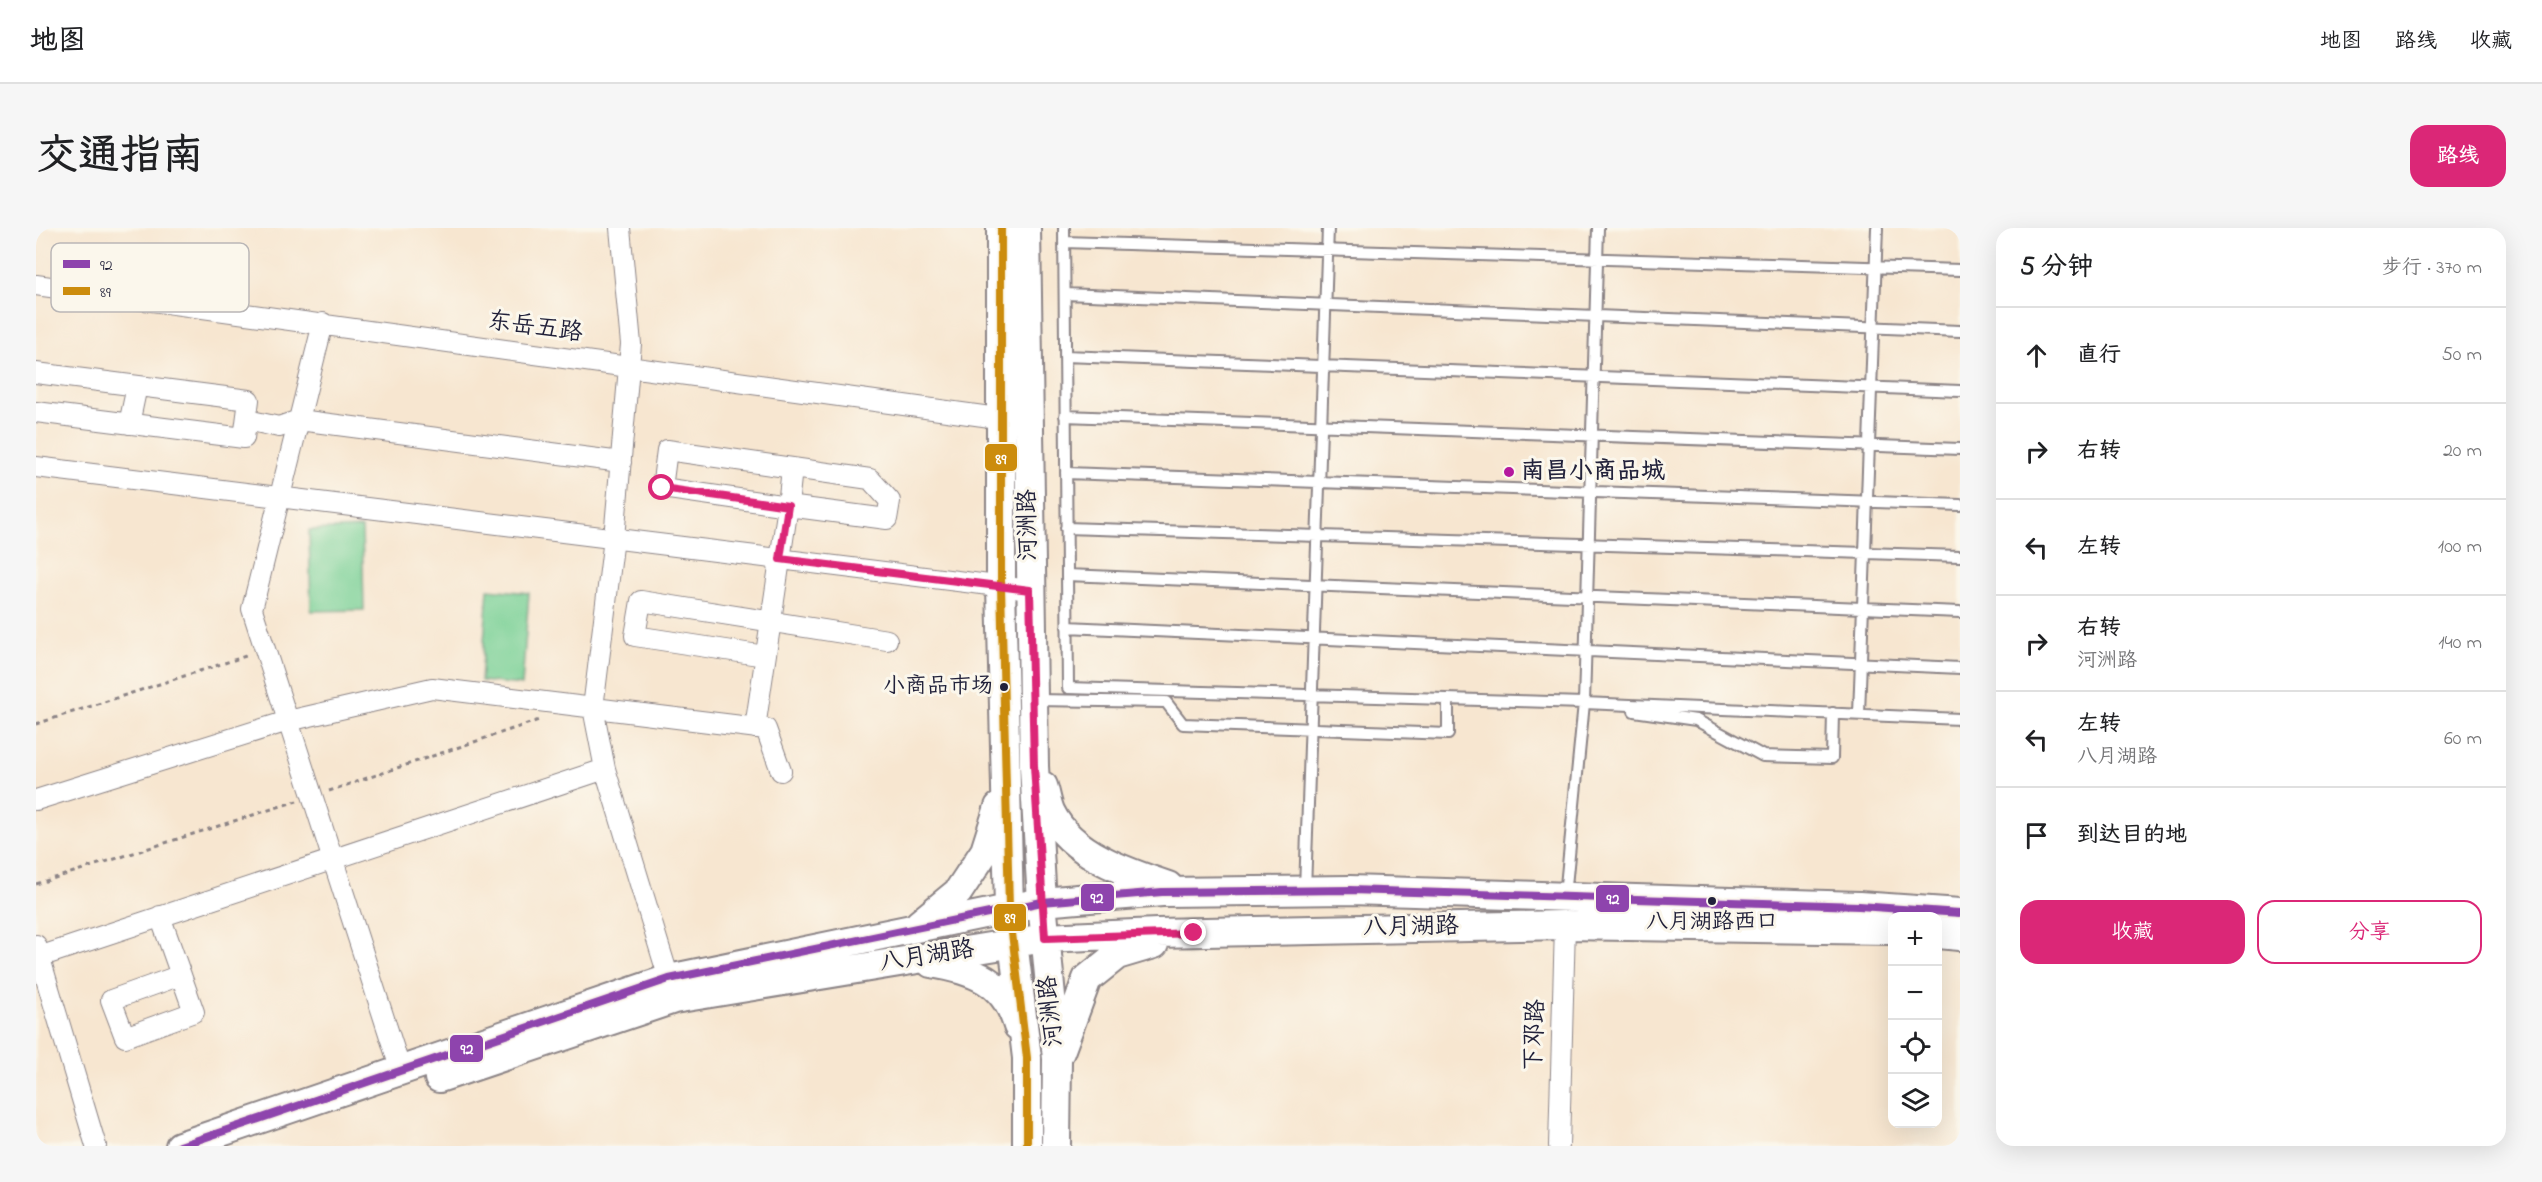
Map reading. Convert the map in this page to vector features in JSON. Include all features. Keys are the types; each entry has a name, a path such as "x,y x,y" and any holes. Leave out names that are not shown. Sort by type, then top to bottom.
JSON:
{"main road":[{"path":"1001,228 1013,421 1000,586 1005,774 1009,908 1027,1058 1026,1146"},
{"name":"河洲路","path":"1026,228 1013,421 1030,590 1034,754 1042,902 1057,1059 1056,1146"},
{"path":"1034,754 1052,814 1079,847 1129,873 1184,892"},
{"path":"915,928 958,892 985,851 997,821 1005,774"},
{"name":"八月湖路","path":"180,1146 669,979 1042,902 1184,892 1305,890 1565,911 1888,930"},
{"name":"八月湖路","path":"238,1146 674,999 1045,938 1194,933 1565,911 1859,906 1960,913"},
{"path":"1057,1059 1087,979 1117,955 1194,933"},
{"path":"1942,934 1960,936"},
{"path":"908,960 965,969 990,981 1014,1012 1027,1058"}],"street":[{"path":"620,228 631,344 614,538 592,708 605,769 669,979"},
{"name":"东岳五路","path":"36,285 51,287"},
{"name":"东岳五路","path":"240,312 1013,421"},
{"path":"323,323 252,609 401,1071"},
{"path":"36,374 249,400 244,438 36,412"},
{"path":"129,424 137,386"},
{"path":"247,420 279,428 299,420 621,462"},
{"path":"668,450 870,479 890,501 887,519 788,506 662,488 668,450"},
{"path":"36,467 1030,590"},
{"path":"755,728 792,468"},
{"path":"765,656 635,636 641,601 887,639"},
{"path":"36,800 288,721 432,688 766,729 782,771"},
{"path":"96,1146 37,953 160,916 605,769"},
{"name":"下邓路","path":"1559,1146 1565,911"},
{"path":"160,916 181,975"}],"lane":[{"path":"1064,228 1068,688 1584,703 1960,719"},
{"path":"1305,890 1328,228"},
{"path":"1565,911 1584,703 1598,228"},
{"path":"1859,714 1877,228"},
{"path":"1065,242 1960,270"},
{"path":"1065,294 1960,331"},
{"path":"1065,356 1960,391"},
{"path":"1065,416 1960,449"},
{"path":"1066,473 1960,505"},
{"path":"1066,528 1960,556"},
{"path":"1066,575 1960,612"},
{"path":"1067,627 1960,668"},
{"path":"1033,700 1166,702 1183,724 1448,734 1448,699"},
{"path":"1584,703 1696,720 1763,756 1832,758 1833,713"}],"path":[{"path":"36,724 265,650"}],"green space":[{"path":"362,528 364,610 311,611 309,530"},
{"path":"488,589 529,593 522,685 481,681"}],"transit line":[{"name":"89","path":"1001,228 1001,586 1009,908 1027,1058 1027,1146"},
{"name":"92","path":"180,1146 669,979 1042,902 1162,892 1350,890 1859,906 1960,913"}],"place":[{"name":"南昌小商品城","path":"1509,472"},
{"name":"小商品市场","path":"1004,687"},
{"name":"八月湖路西口","path":"1712,901"}],"route":[{"path":"662,488 788,506 780,559 1030,590 1034,766 1045,938 1194,933"}]}
